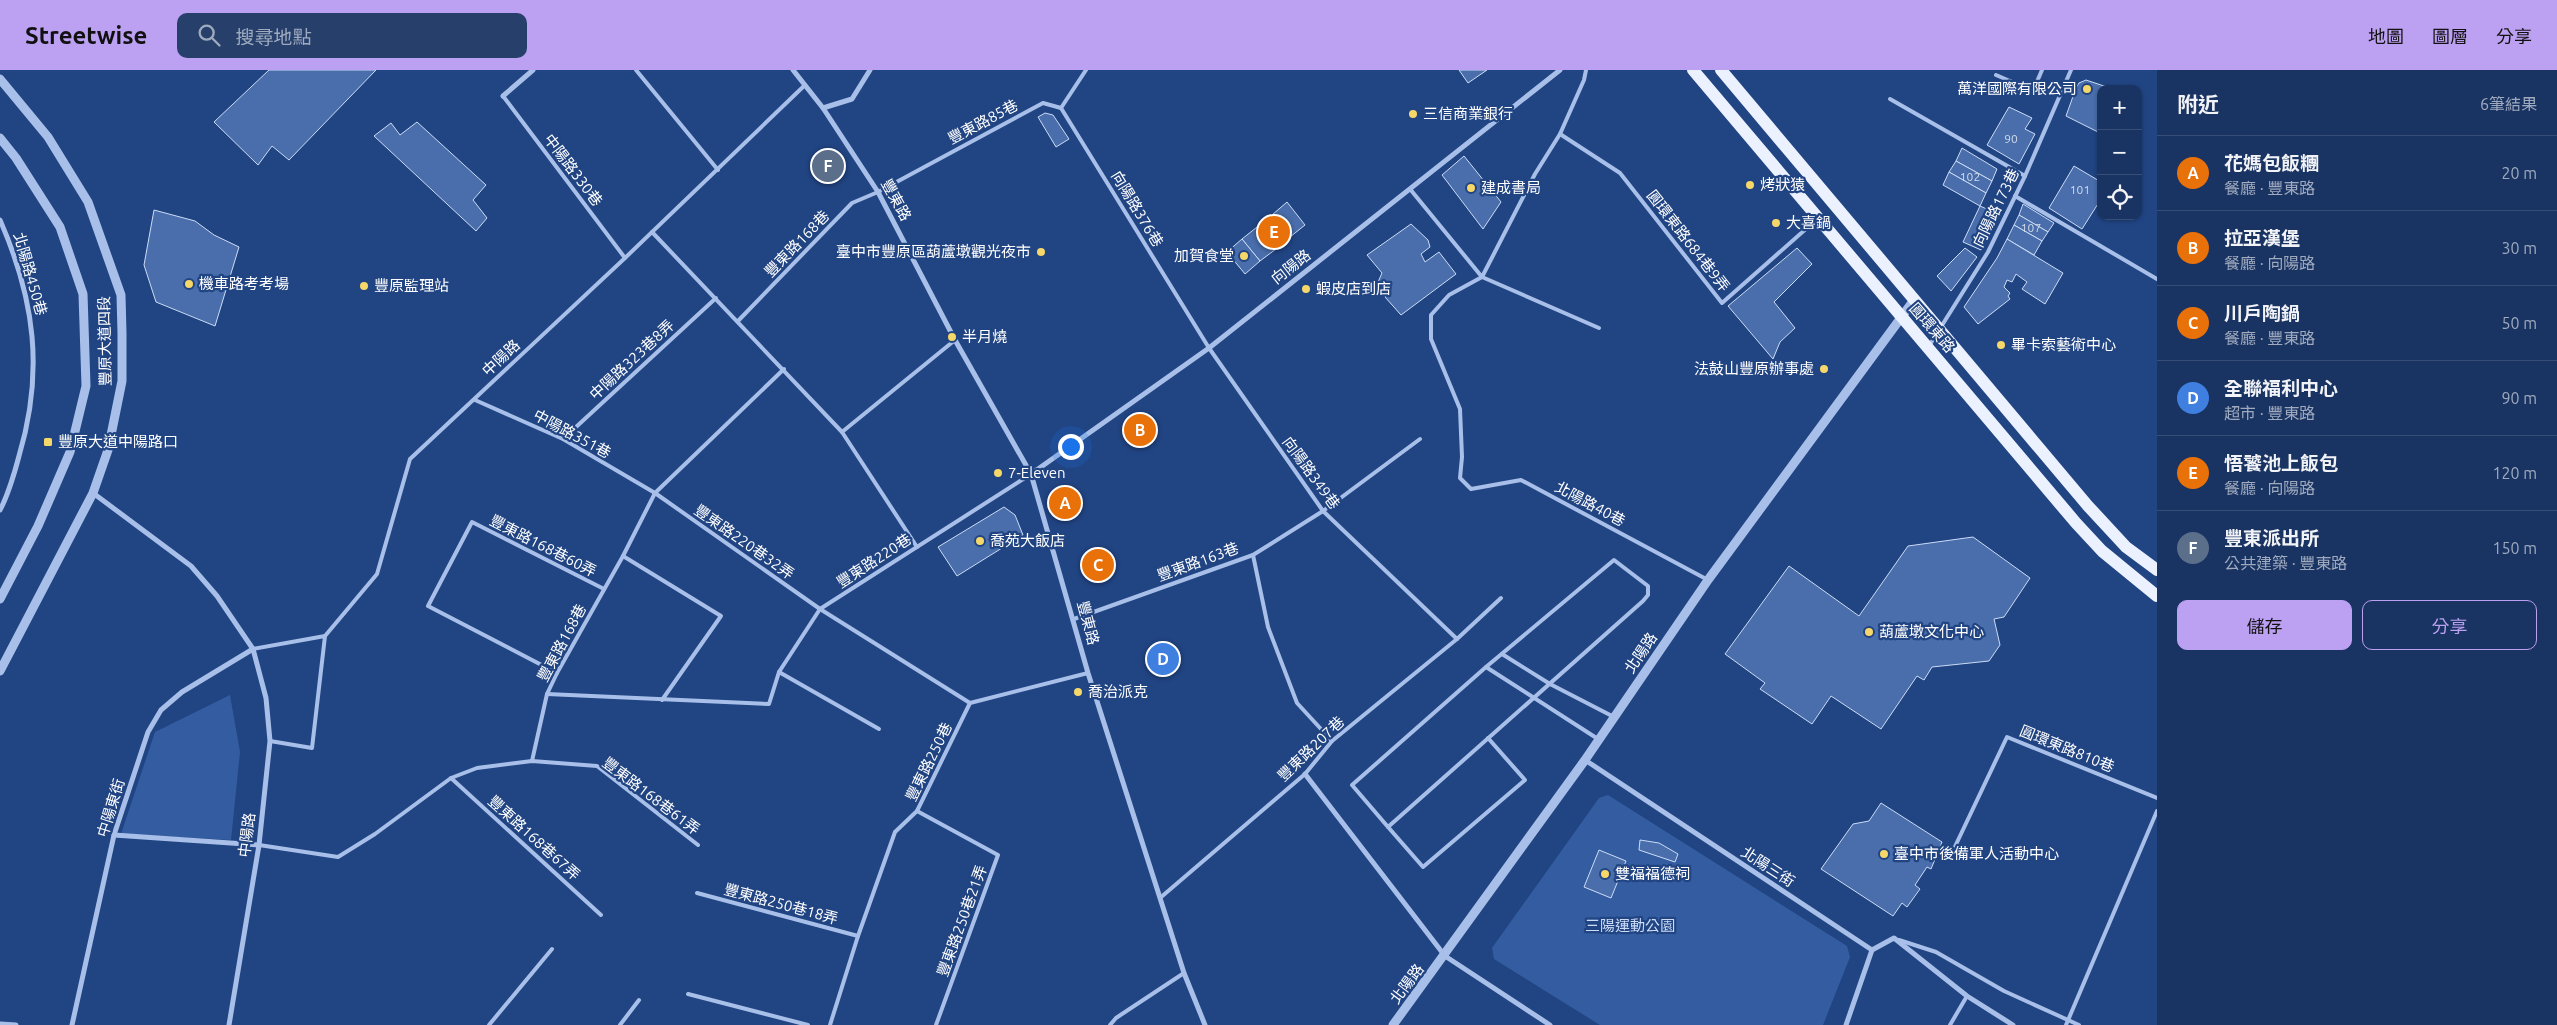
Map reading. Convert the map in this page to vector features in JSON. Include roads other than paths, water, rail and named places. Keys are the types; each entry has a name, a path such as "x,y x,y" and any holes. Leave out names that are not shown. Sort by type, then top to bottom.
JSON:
{"main road":[{"name":"圓環東路","path":"1693,70 2076,523 2102,551 2157,595"},
{"name":"圓環東路","path":"1721,70 2088,506 2126,547 2157,570"}],"street":[{"path":"503,96 534,70"},
{"name":"豐東路","path":"793,70 823,108 878,192 956,340 1031,474 1088,673 1184,974 1205,1025"},
{"path":"823,108 852,99 870,70"},
{"name":"向陽路","path":"1031,474 1208,348 1560,70"},
{"name":"豐原大道四段","path":"0,79 48,137 88,202 121,295 122,381 108,450 93,493 0,670"},
{"name":"豐原大道四段","path":"0,138 16,158 60,228 83,294 86,386 70,452 38,526 0,599"},
{"name":"北陽路450巷","path":"0,220 14,252 30,311 35,360 28,428 8,495 0,510"},
{"name":"北陽路","path":"1393,1025 1585,760 1708,580 1914,300"},
{"name":"中陽路","path":"93,493 191,566 217,596 253,649 266,698 270,741 259,845 229,1025"},
{"name":"中陽東街","path":"72,1025 114,835 148,732 161,710 182,692 253,649"},
{"name":"北陽三街","path":"1585,760 1872,950"},
{"path":"1305,774 1444,956 1550,1025"},
{"path":"114,835 259,845"},
{"path":"1846,1025 1872,950 1894,938 1967,996 2012,1025"},
{"path":"0,1024 16,1025"}],"lane":[{"path":"636,70 718,170"},
{"path":"1062,108 1086,70"},
{"path":"1482,277 1535,174 1560,134 1584,80 1586,70"},
{"path":"1996,75 2033,91 2042,70"},
{"name":"向陽路173巷","path":"1928,348 1938,329 1988,252 2025,176 2071,70"},
{"name":"中陽路","path":"325,636 377,574 410,459 476,400 805,85"},
{"name":"中陽路330巷","path":"503,96 625,258"},
{"path":"1890,99 2025,176"},
{"name":"豐東路85巷","path":"878,192 1043,103 1062,108"},
{"name":"向陽路376巷","path":"1062,108 1208,348"},
{"name":"圓環東路684巷9弄","path":"1560,134 1620,173 1722,303 1817,218"},
{"path":"1410,189 1482,277 1599,328"},
{"name":"豐東路168巷","path":"738,321 852,203 878,192"},
{"path":"2015,196 2157,279"},
{"path":"652,232 842,432 917,547"},
{"name":"北陽路40巷","path":"1482,277 1449,295 1431,315 1431,338 1460,409 1462,457 1460,478 1471,490 1521,480 1708,580"},
{"name":"中陽路323巷8弄","path":"563,439 716,298"},
{"path":"842,432 956,340"},
{"name":"向陽路349巷","path":"1208,348 1323,511 1457,639"},
{"name":"豐東路168巷","path":"532,761 547,694 655,494 784,369"},
{"name":"中陽路351巷","path":"476,400 563,439 655,494"},
{"name":"豐東路163巷","path":"1074,619 1253,555 1323,511 1420,439"},
{"name":"豐東路220巷","path":"662,700 769,704 779,672 820,609 1031,474"},
{"name":"豐東路220巷32弄","path":"655,494 820,609 970,703"},
{"name":"豐東路168巷60弄","path":"557,673 428,606 472,522 604,589"},
{"path":"1253,555 1268,628 1297,703 1332,741"},
{"path":"547,694 662,700 721,616 623,556"},
{"path":"1388,827 1648,595 1648,586 1614,560 1486,667 1352,786 1423,867 1525,780 1488,738"},
{"name":"豐東路207巷","path":"1160,898 1305,774 1332,741 1457,639 1501,598"},
{"path":"253,649 325,636 312,748 270,741"},
{"path":"1502,654 1550,684 1614,717"},
{"path":"1486,667 1532,699 1598,740"},
{"path":"779,672 879,728"},
{"path":"970,703 1088,673"},
{"name":"豐東路250巷","path":"830,1025 858,936 895,832 918,811 970,703"},
{"name":"圓環東路810巷","path":"1951,855 2007,737 2157,798"},
{"path":"259,845 338,856 375,834 451,778 477,768 532,761"},
{"name":"豐東路168巷61弄","path":"532,761 597,766 698,845"},
{"name":"豐東路168巷67弄","path":"451,778 601,915"},
{"name":"豐東路250巷21弄","path":"918,811 998,855 936,1025"},
{"path":"2066,1025 2157,811"},
{"name":"豐東路250巷18弄","path":"698,893 858,936"},
{"path":"1894,938 1936,952 2004,991 2079,1025"},
{"path":"488,1025 552,949"},
{"path":"1110,1025 1116,1018 1184,974"},
{"path":"688,994 808,1025"},
{"path":"1950,1025 1967,996"},
{"path":"620,1025 639,1000"}],"place":[{"name":"萬洋國際有限公司","path":"2087,89"},
{"name":"三信商業銀行","path":"1413,114"},
{"name":"豐東派出所","path":"828,166"},
{"name":"烤狀猿","path":"1750,185"},
{"name":"建成書局","path":"1471,188"},
{"name":"大喜鍋","path":"1776,223"},
{"name":"悟饕池上飯包","path":"1274,232"},
{"name":"臺中市豐原區葫蘆墩觀光夜市","path":"1041,252"},
{"name":"加賀食堂","path":"1244,256"},
{"name":"機車路考考場","path":"189,284"},
{"name":"豐原監理站","path":"364,286"},
{"name":"蝦皮店到店","path":"1306,289"},
{"name":"半月燒","path":"952,337"},
{"name":"畢卡索藝術中心","path":"2001,345"},
{"name":"法鼓山豐原辦事處","path":"1824,369"},
{"name":"拉亞漢堡","path":"1140,430"},
{"name":"豐原大道中陽路口","path":"48,442"},
{"name":"7-Eleven","path":"998,473"},
{"name":"花媽包飯糰","path":"1065,503"},
{"name":"喬苑大飯店","path":"980,541"},
{"name":"川戶陶鍋","path":"1098,565"},
{"name":"葫蘆墩文化中心","path":"1869,632"},
{"name":"全聯福利中心","path":"1163,659"},
{"name":"喬治派克","path":"1078,692"},
{"name":"臺中市後備軍人活動中心","path":"1884,854"},
{"name":"雙福福德祠","path":"1605,874"}],"park label":[{"name":"三陽運動公園","path":"1630,926"}]}
